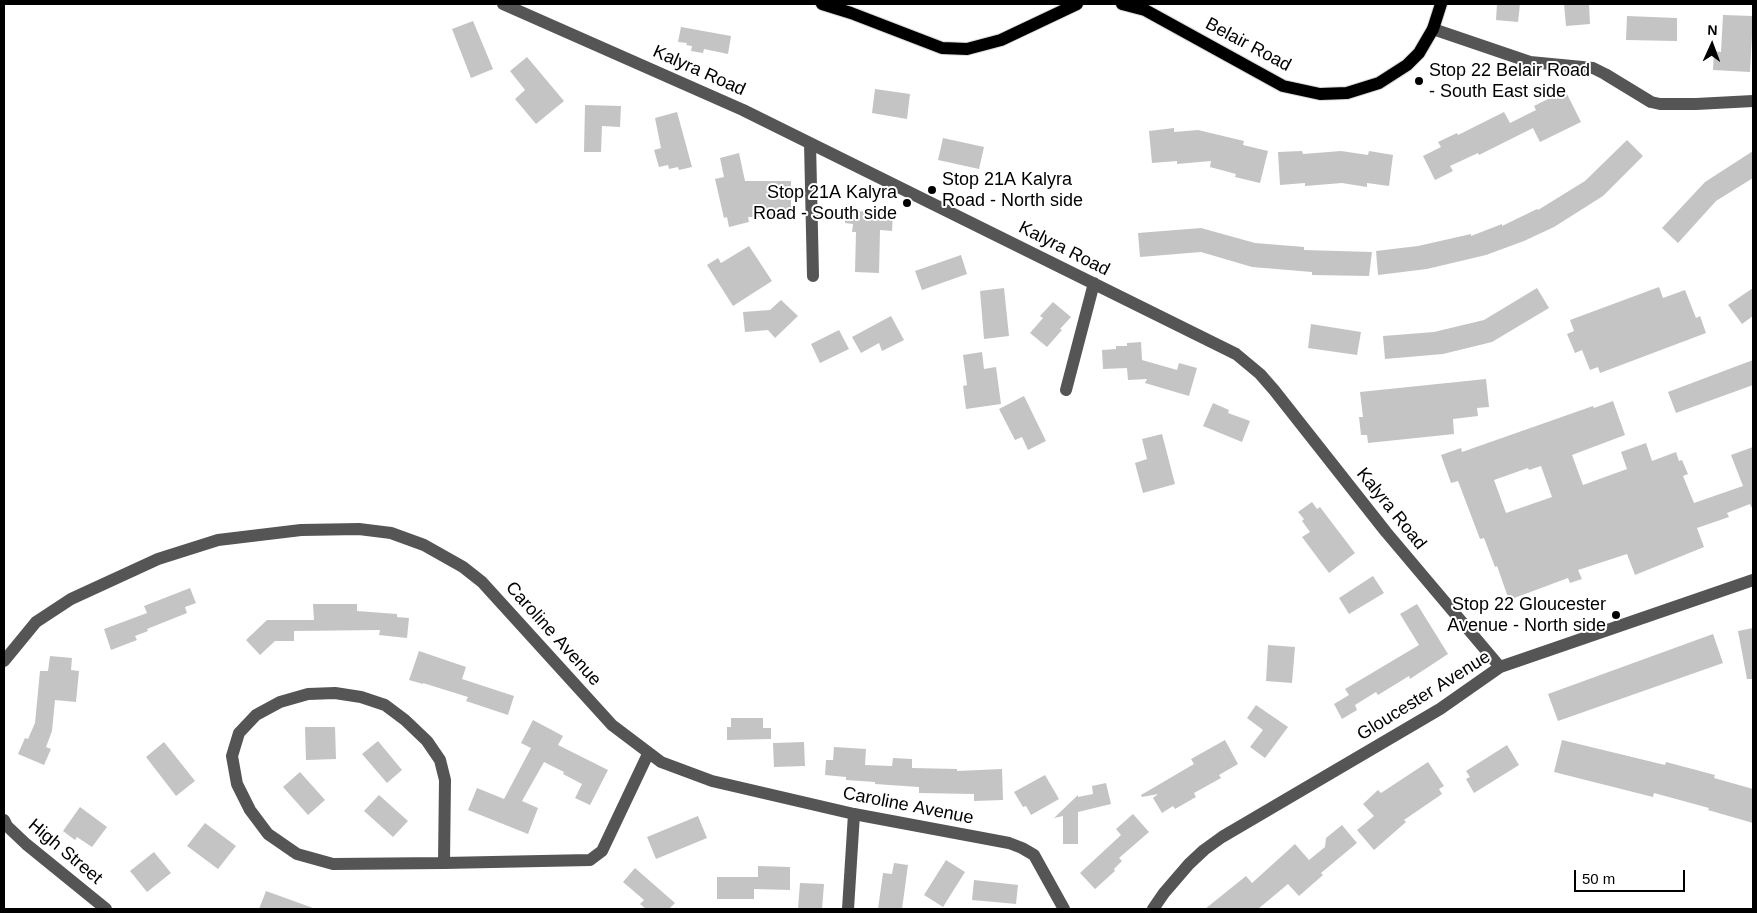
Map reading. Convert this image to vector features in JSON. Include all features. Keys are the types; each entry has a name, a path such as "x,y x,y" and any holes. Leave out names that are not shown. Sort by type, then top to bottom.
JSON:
{"main road":[{"path":"822,4 851,13 942,48 967,49 1001,40 1077,4"},
{"name":"Belair Road","path":"1122,4 1145,10 1283,86 1320,94 1347,92 1379,83 1407,65 1419,53 1433,29 1441,4"}],"street":[{"name":"Kalyra Road","path":"503,4 680,81 810,143 1236,354 1260,374 1386,532 1500,667"},
{"path":"1433,29 1530,62 1593,68 1651,102 1660,104 1696,104 1753,101"},
{"path":"810,143 813,276"},
{"path":"1066,390 1094,283"},
{"name":"Caroline Avenue","path":"4,662 36,622 43,617 71,599 158,559 218,540 301,530 359,529 391,533 424,545 463,567 482,582 612,725 661,762 712,781 854,814 1022,848 1034,855 1064,909"},
{"name":"Gloucester Avenue","path":"1153,909 1189,864 1222,837 1440,709 1500,667 1753,580"},
{"path":"444,863 445,780 440,760 427,740 385,705 361,697 308,694 280,702 256,716 239,734 232,756 237,784 250,810 268,834 297,854 333,864 444,863 590,860 602,851 648,754"},
{"path":"848,909 854,814"},
{"name":"High Street","path":"4,820 7,826 26,844 106,909"}],"building":[{"path":"1497,4 1520,4 1518,22 1496,20"},
{"path":"1564,4 1589,4 1590,24 1566,26"},
{"path":"1723,15 1753,16 1750,72 1713,70 1714,51 1721,52"},
{"path":"1627,16 1677,18 1677,41 1626,40"},
{"path":"473,21 493,69 471,78 452,29"},
{"path":"681,27 731,36 728,54 704,49 703,53 691,51 692,46 686,45 687,43 678,42"},
{"path":"527,57 564,101 536,124 515,99 525,90 510,71"},
{"path":"875,89 910,94 907,119 872,113"},
{"path":"1567,94 1581,122 1540,142 1533,128 1479,155 1478,153 1450,166 1453,171 1435,180 1423,156 1441,147 1438,142 1457,133 1458,135 1504,112 1510,123 1536,110 1534,106 1554,96 1556,99"},
{"path":"585,105 621,106 620,127 602,126 601,152 584,152"},
{"path":"677,112 692,167 679,170 678,167 669,169 668,165 659,167 654,150 661,148 655,118"},
{"path":"1174,128 1174,132 1198,130 1244,141 1243,145 1268,151 1260,183 1235,177 1236,174 1210,167 1211,161 1177,164 1177,161 1152,163 1149,131"},
{"path":"943,138 984,147 979,169 938,160"},
{"path":"1627,140 1643,156 1603,196 1554,227 1524,241 1486,255 1427,269 1378,275 1376,251 1418,246 1471,234 1471,236 1502,224 1502,226 1538,210 1585,181"},
{"path":"1302,151 1303,154 1341,151 1368,155 1369,151 1393,155 1389,186 1367,183 1367,187 1342,183 1305,186 1305,183 1280,185 1278,152"},
{"path":"1753,151 1753,178 1716,201 1678,243 1662,228 1705,182"},
{"path":"739,153 745,181 791,181 791,214 775,217 748,217 749,222 729,227 727,217 724,218 715,179 724,177 720,158"},
{"path":"845,211 893,212 892,231 880,230 879,273 855,272 856,232 852,232 853,224 845,223"},
{"path":"1201,228 1255,243 1304,247 1304,250 1372,252 1369,276 1312,275 1312,272 1252,267 1201,252 1140,257 1138,233"},
{"path":"749,246 772,281 733,306 707,265 718,258 721,263"},
{"path":"961,255 967,274 922,290 915,271"},
{"path":"1659,287 1663,298 1685,290 1696,318 1700,316 1706,333 1600,373 1598,367 1590,370 1582,350 1575,353 1567,334 1574,331 1570,320"},
{"path":"1004,288 1009,336 984,339 980,291"},
{"path":"1537,288 1549,308 1492,342 1443,354 1385,359 1383,336 1434,332 1484,320"},
{"path":"1753,288 1753,316 1742,324 1728,305"},
{"path":"781,300 798,316 775,338 768,330 745,332 743,312 770,310"},
{"path":"1053,302 1071,317 1047,347 1030,333 1043,318 1040,316"},
{"path":"891,316 904,340 882,351 879,343 861,353 852,337"},
{"path":"1311,324 1361,332 1357,355 1308,348"},
{"path":"839,330 849,349 820,363 811,344"},
{"path":"1141,342 1142,360 1177,370 1179,363 1197,368 1189,396 1145,383 1147,379 1128,380 1127,368 1103,369 1102,350 1116,349 1116,346 1127,346 1127,343"},
{"path":"982,352 984,369 996,367 1001,404 966,409 963,386 967,385 963,355"},
{"path":"1753,360 1753,385 1676,413 1668,392"},
{"path":"1486,379 1489,407 1477,408 1478,416 1453,419 1454,434 1368,443 1367,435 1361,435 1359,417 1363,417 1360,392"},
{"path":"1024,396 1046,441 1028,450 1022,437 1015,440 999,409"},
{"path":"1613,401 1625,435 1572,455 1583,485 1627,469 1621,452 1646,443 1652,461 1676,452 1679,461 1682,460 1688,474 1683,476 1694,503 1743,486 1731,455 1753,447 1753,510 1750,504 1727,513 1729,517 1697,528 1704,547 1635,575 1627,554 1578,570 1582,579 1570,583 1568,578 1509,600 1497,566 1495,567 1484,538 1480,539 1458,481 1451,483 1441,455 1461,448 1462,452 1593,406 1594,408","holes":["1541,466 1552,497 1506,513 1494,480 1528,468 1529,470"]},
{"path":"1213,403 1229,410 1228,413 1250,421 1242,442 1203,426"},
{"path":"1162,434 1175,484 1143,493 1135,463 1147,459 1142,439"},
{"path":"1312,502 1317,509 1320,507 1355,553 1329,573 1302,537 1310,532 1302,521 1304,519 1298,512"},
{"path":"1373,576 1384,593 1349,614 1339,598"},
{"path":"190,588 196,603 185,607 187,613 147,629 148,631 135,636 137,640 111,650 104,629 147,613 144,606"},
{"path":"313,604 357,604 357,611 397,614 397,617 409,618 407,638 379,635 380,630 294,631 294,641 275,641 260,655 246,640 267,620 314,620"},
{"path":"1417,604 1448,654 1410,679 1409,676 1378,695 1376,692 1355,705 1357,710 1342,719 1334,704 1349,695 1345,689 1419,645 1400,614"},
{"path":"1753,628 1753,679 1747,679 1738,631"},
{"path":"1713,634 1723,663 1558,721 1548,694"},
{"path":"1268,645 1295,647 1292,683 1266,681"},
{"path":"419,651 466,667 462,679 514,696 508,715 466,701 468,697 409,680"},
{"path":"50,656 72,658 71,670 79,671 76,702 55,700 52,731 46,747 51,749 44,765 18,754 25,738 28,739 35,723 40,671 48,671"},
{"path":"1256,705 1288,727 1265,758 1250,747 1263,730 1247,718"},
{"path":"731,718 763,718 763,728 771,728 771,739 727,740 727,727 731,727"},
{"path":"533,720 563,736 558,745 608,770 590,805 575,798 582,784 544,762 522,801 538,808 528,834 468,810 477,788 504,799 531,748 521,743"},
{"path":"305,727 335,727 336,759 306,760"},
{"path":"1225,740 1238,764 1219,775 1221,778 1194,793 1196,797 1175,809 1173,806 1162,813 1153,798 1158,794 1142,797 1141,795 1194,764 1191,759"},
{"path":"1562,740 1665,765 1666,762 1715,775 1714,778 1753,789 1753,823 1708,810 1709,808 1654,793 1653,797 1554,772"},
{"path":"378,741 402,770 387,783 362,754"},
{"path":"164,742 195,781 176,796 146,757"},
{"path":"804,742 805,766 774,767 773,743"},
{"path":"1507,745 1519,765 1474,793 1466,779 1470,777 1466,771"},
{"path":"834,747 866,749 865,765 892,766 893,758 912,759 912,768 957,769 957,771 1002,769 1003,800 974,801 974,794 919,793 919,787 875,784 875,782 846,780 846,777 825,775 826,760 833,760"},
{"path":"1428,762 1444,786 1439,789 1442,794 1404,820 1406,822 1374,850 1357,830 1374,816 1363,804 1378,790 1381,793"},
{"path":"300,772 325,800 308,815 283,787"},
{"path":"1045,775 1059,799 1031,815 1026,806 1023,807 1014,792"},
{"path":"1106,783 1111,804 1078,812 1078,844 1063,844 1063,816 1054,818 1078,795 1078,797 1093,794 1092,786"},
{"path":"379,795 408,821 393,837 364,811"},
{"path":"80,807 107,827 92,847 77,837 75,840 63,831"},
{"path":"1133,814 1149,832 1119,858 1122,861 1114,869 1115,871 1095,889 1080,873 1121,835 1116,829"},
{"path":"698,816 707,838 656,859 647,837"},
{"path":"205,823 236,846 218,869 187,846"},
{"path":"1342,825 1357,843 1321,873 1323,875 1299,896 1288,884 1258,909 1205,909 1246,876 1252,883 1295,844 1309,860 1325,847 1326,838"},
{"path":"154,852 171,873 147,892 130,871"},
{"path":"946,860 965,872 943,907 924,895"},
{"path":"894,863 908,865 902,909 878,909 883,873 892,874"},
{"path":"758,866 790,867 790,890 754,889 754,899 717,899 717,877 758,877"},
{"path":"635,868 675,903 669,909 646,909 640,904 644,900 623,882"},
{"path":"974,880 1018,885 1016,904 972,900"},
{"path":"800,883 824,884 822,909 798,909"},
{"path":"266,891 313,908 313,909 259,909"}],"place":[{"name":"Stop 22 Belair Road - South East side","path":"1419,81"},
{"name":"Stop 21A Kalyra Road - North side","path":"932,190"},
{"name":"Stop 21A Kalyra Road - South side","path":"907,203"},
{"name":"Stop 22 Gloucester Avenue - North side","path":"1616,615"}]}
